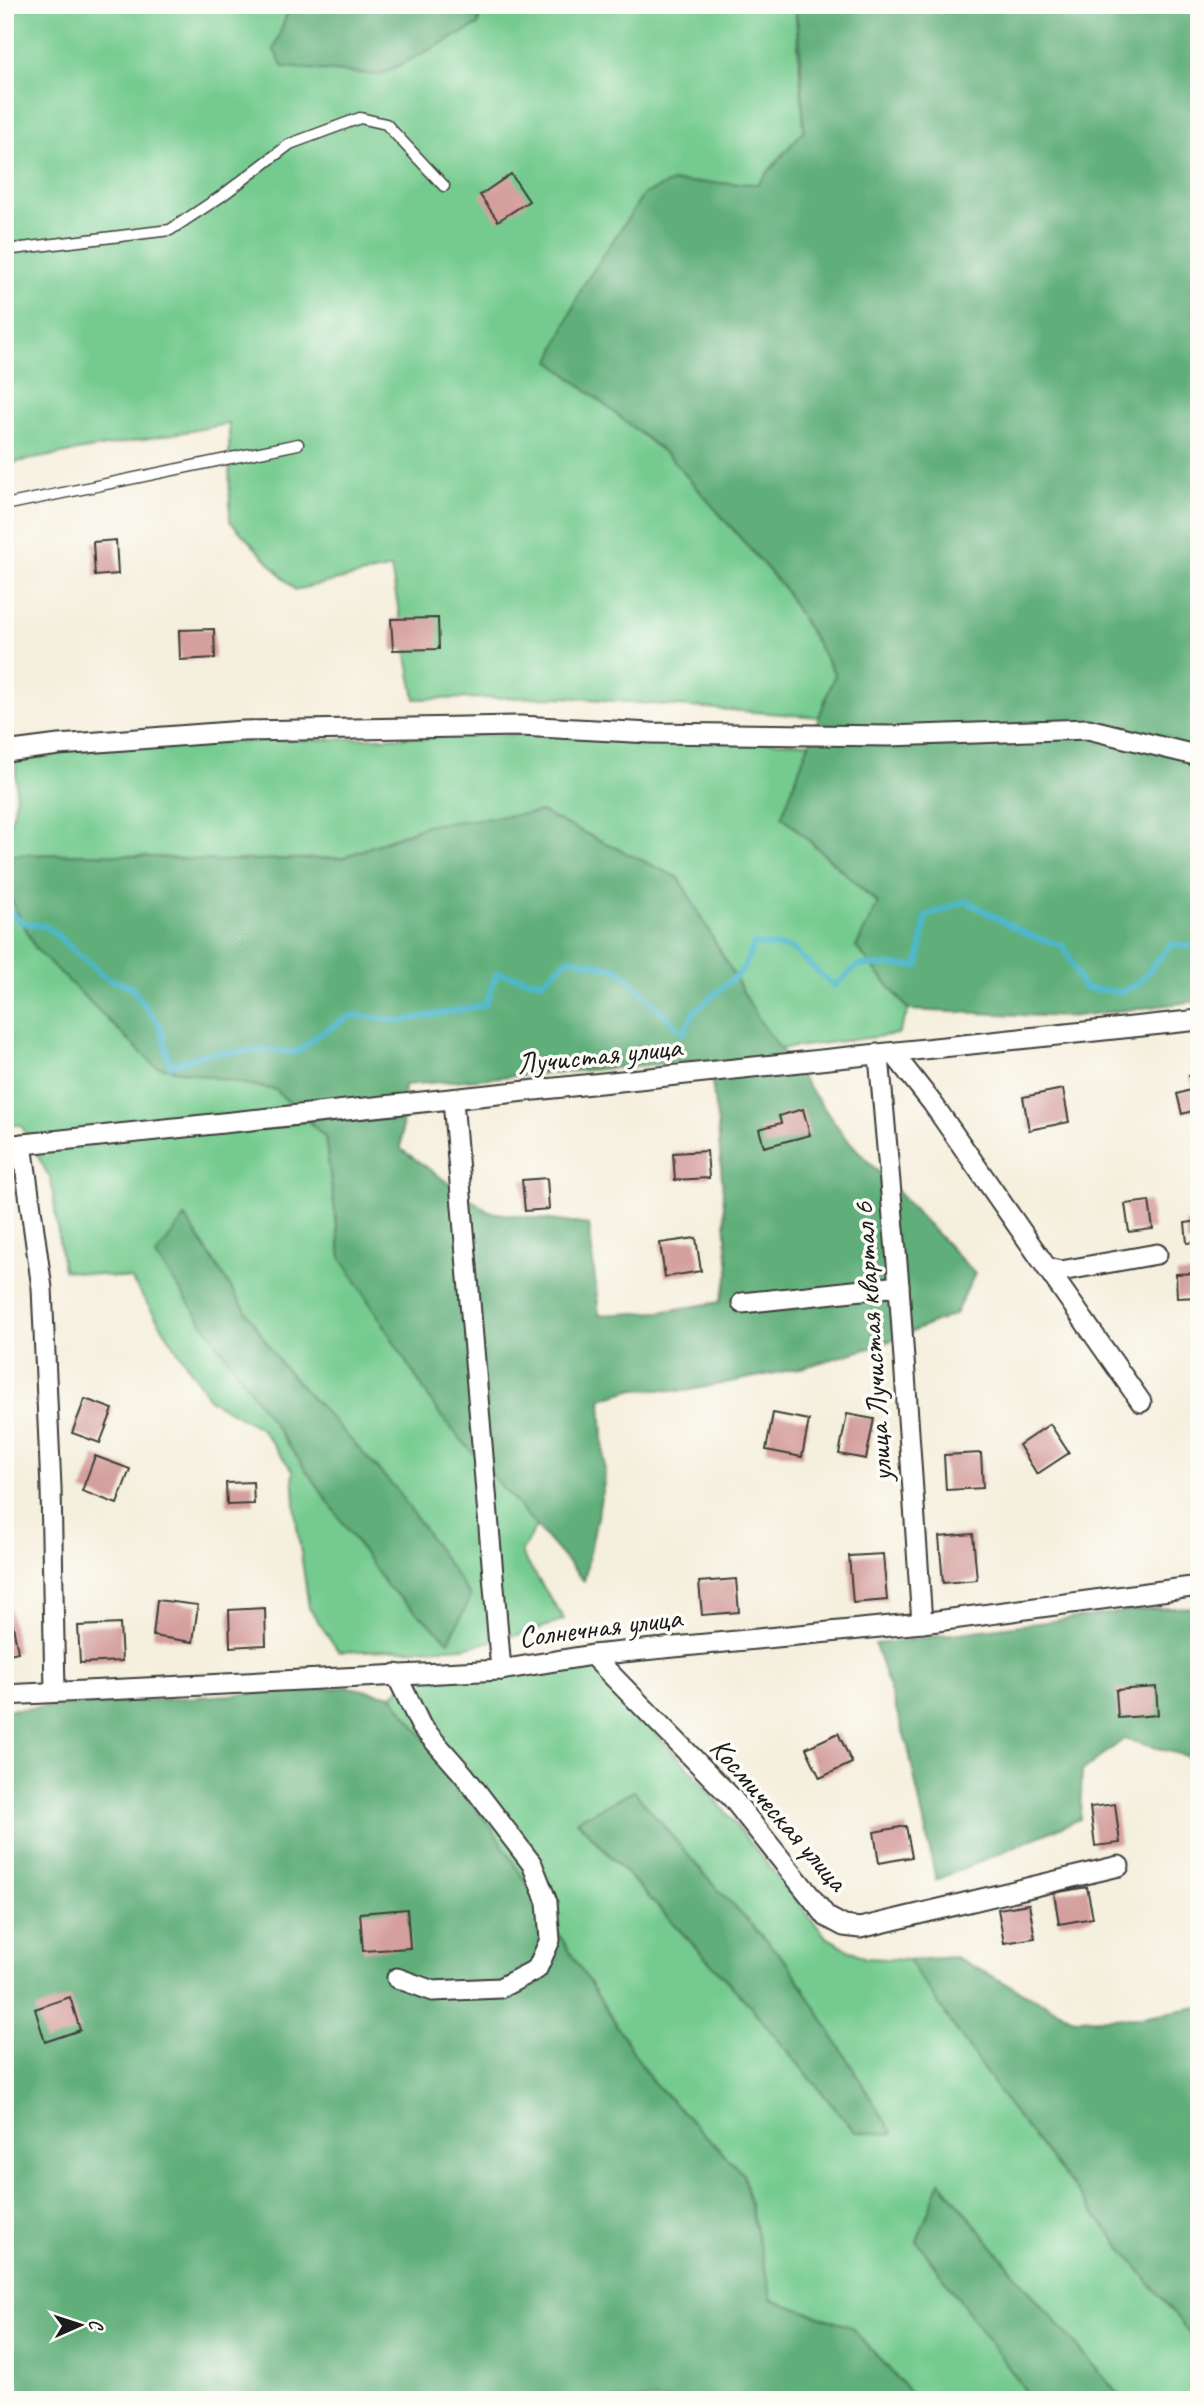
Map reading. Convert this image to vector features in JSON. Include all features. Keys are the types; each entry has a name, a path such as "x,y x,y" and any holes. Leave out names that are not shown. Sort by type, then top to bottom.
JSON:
{"street":[{"path":"5,752 59,745 243,731 520,726 651,733 889,736 1088,729 1199,756"},
{"name":"Лучистая улица","path":"13,1145 1199,1020"},
{"path":"886,1054 933,1104 1142,1402"},
{"name":"улица Лучистая квартал 6","path":"886,1054 922,1623"},
{"path":"453,1100 501,1670"},
{"path":"13,1145 42,1287 51,1488 55,1692"},
{"path":"1047,1268 1060,1271 1157,1254"},
{"path":"741,1303 899,1286"},
{"name":"Солнечная улица","path":"5,1695 501,1670 592,1655 922,1623 1199,1586"},
{"name":"Космическая улица","path":"592,1655 732,1798 827,1917 844,1926 860,1928 1119,1866"},
{"path":"396,1674 421,1726 464,1775 532,1864 547,1902 550,1940 537,1969 500,1988 433,1991 397,1978"}],"lane":[{"path":"5,250 170,230 223,195 290,144 360,118 386,124 444,186"},
{"path":"5,505 298,444"}],"green space":[{"path":"5,5 290,5 274,50 478,25 481,5 795,5 804,130 758,184 673,182 550,361 671,458 783,587 835,674 819,717 564,697 415,699 391,568 295,590 230,521 229,424 5,464"},
{"path":"290,5 481,5 478,25 380,75 283,67 274,50"},
{"path":"795,5 1199,5 1199,272 1193,274 1199,380 1199,1001 1068,1017 909,1010 856,947 878,903 782,816 835,674 783,587 671,458 550,361 582,287 644,194 672,182 758,184 804,130 800,45"},
{"path":"1199,272 1199,379 1193,273"},
{"path":"520,734 809,743 782,816 878,904 856,947 909,1010 898,1034 780,1049 759,1020 679,878 427,825 342,858 217,861 101,854 5,855 5,830 15,806 16,759 63,750 228,742"},
{"path":"541,812 679,878 759,1020 846,1138 975,1274 955,1314 877,1346 801,1368 685,1391 634,1389 601,1399 605,1478 584,1581 439,1414 341,1257 325,1137 276,1090 155,1066 36,949 5,888 5,855 101,854 217,861 342,858 427,825","holes":["709,1060 718,1126 729,1273 720,1302 659,1312 599,1315 589,1225 489,1212 401,1149 404,1085"]},
{"path":"5,888 36,949 155,1066 276,1090 325,1137 341,1257 439,1414 536,1526 521,1553 564,1619 534,1631 468,1647 339,1652 309,1608 296,1519 293,1471 261,1429 210,1400 131,1279 63,1270 51,1180 21,1125 5,1125"},
{"path":"185,1217 280,1363 396,1489 471,1597 449,1641 387,1586 156,1256"},
{"path":"1199,1607 1199,1786 1187,1756 1124,1739 1082,1771 1080,1819 936,1880 908,1747 875,1644 1145,1609"},
{"path":"592,1665 699,1779 826,1937 865,1958 908,1960 1008,2105 1199,2345 1199,2400 1123,2400 941,2182 917,2241 1032,2400 917,2400 851,2327 772,2300 743,2174 651,2080 492,1829 392,1696 407,1680","holes":["634,1791 710,1881 790,1966 892,2134 855,2132 745,2000 577,1821"]},
{"path":"349,1687 392,1696 492,1829 651,2080 743,2174 772,2300 851,2327 917,2400 5,2400 5,1710"},
{"path":"634,1791 710,1881 790,1966 893,2134 855,2132 745,2000 577,1820"},
{"path":"955,1957 1075,2019 1141,2017 1199,2007 1199,2345 1008,2105 908,1960"},
{"path":"940,2181 1123,2400 1032,2400 917,2241"}],"building":[{"path":"511,174 529,201 498,221 480,195"},
{"path":"116,540 118,574 95,576 93,542"},
{"path":"438,618 439,649 393,650 391,619"},
{"path":"214,629 215,658 180,660 179,630"},
{"path":"1199,1073 1199,1109 1182,1114 1177,1094 1193,1089 1189,1076"},
{"path":"1063,1089 1069,1122 1029,1130 1023,1097"},
{"path":"803,1109 810,1135 764,1147 759,1129 781,1123 779,1116"},
{"path":"707,1151 709,1178 675,1180 673,1153"},
{"path":"547,1178 549,1209 525,1211 522,1180"},
{"path":"1149,1201 1153,1229 1129,1232 1125,1204"},
{"path":"1199,1221 1199,1242 1187,1243 1185,1223"},
{"path":"696,1238 701,1271 665,1277 660,1243"},
{"path":"1199,1273 1199,1297 1177,1298 1176,1274"},
{"path":"85,1399 113,1409 100,1443 72,1433"},
{"path":"773,1413 809,1420 802,1457 766,1450"},
{"path":"847,1414 874,1419 866,1459 839,1454"},
{"path":"1050,1424 1069,1453 1037,1474 1019,1445"},
{"path":"981,1453 983,1488 946,1490 944,1455"},
{"path":"95,1456 130,1469 117,1504 82,1491"},
{"path":"253,1482 254,1504 227,1505 226,1483"},
{"path":"973,1534 977,1580 943,1583 939,1537"},
{"path":"883,1554 887,1600 853,1603 849,1556"},
{"path":"736,1579 739,1612 702,1615 699,1582"},
{"path":"5,1600 8,1600 18,1652 5,1655"},
{"path":"157,1600 198,1605 193,1642 153,1636"},
{"path":"265,1608 266,1645 230,1647 229,1610"},
{"path":"120,1624 122,1661 80,1663 78,1626"},
{"path":"1156,1687 1158,1715 1118,1718 1116,1690"},
{"path":"838,1733 852,1763 820,1778 806,1748"},
{"path":"1115,1804 1120,1843 1095,1846 1090,1807"},
{"path":"906,1826 912,1857 879,1863 874,1832"},
{"path":"1087,1887 1093,1918 1059,1924 1054,1893"},
{"path":"1029,1904 1035,1938 1004,1943 998,1909"},
{"path":"407,1909 410,1948 363,1951 360,1913"},
{"path":"70,1997 80,2030 45,2042 35,2009"}],"waterway":[{"path":"5,907 21,922 47,927 106,978 130,986 161,1027 170,1066 203,1054 268,1050 297,1052 322,1032 353,1015 401,1021 485,1005 497,973 542,982 569,958 620,970 683,1033 694,1012 743,970 754,944 791,948 834,986 859,965 918,966 926,916 966,901 1028,935 1064,946 1083,988 1121,992 1139,983 1171,944 1199,947"}]}
